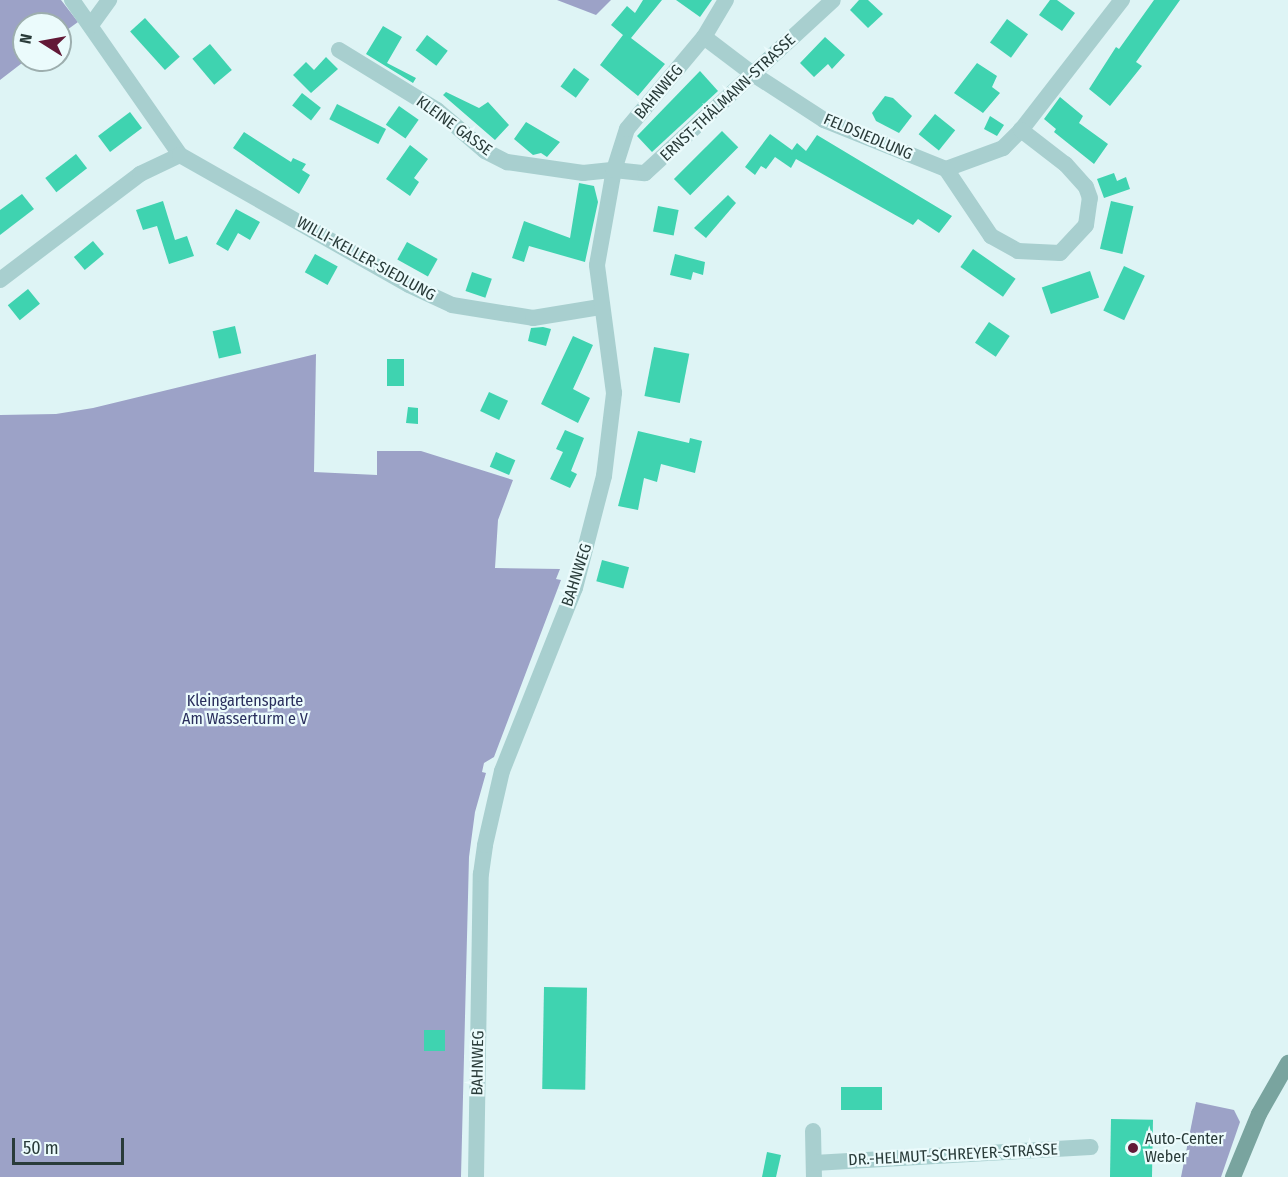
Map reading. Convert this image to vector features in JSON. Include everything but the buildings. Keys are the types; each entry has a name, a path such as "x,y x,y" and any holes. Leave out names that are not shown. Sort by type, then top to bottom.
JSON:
{"main road":[{"path":"1233,1177 1259,1114 1288,1063"}],"street":[{"name":"WILLI-KELLER-SIEDLUNG","path":"72,0 180,155 409,285 452,305 533,318 600,308"},
{"path":"91,25 109,0"},
{"name":"BAHNWEG","path":"476,1177 481,874 485,845 502,771 574,588 603,482 614,393 600,308 597,265 614,170 627,129 704,37 726,0"},
{"name":"ERNST-THÄLMANN-STRASSE","path":"614,170 645,173 833,0"},
{"path":"1021,130 1065,164 1086,187 1090,198 1086,225 1060,253 1018,250 991,236 946,169 1003,148 1021,130 1122,0"},
{"name":"FELDSIEDLUNG","path":"704,37 753,74 842,129 946,169"},
{"name":"KLEINE GASSE","path":"339,50 437,110 485,151 507,162 583,173 614,170"},
{"path":"0,280 140,174 180,155"},
{"name":"DR.-HELMUT-SCHREYER-STRASSE","path":"813,1131 814,1170 1091,1147"}],"green space":[{"path":"0,0 61,0 70,12 12,12 12,71 0,80"},
{"path":"557,0 611,0 596,15"},
{"path":"72,14 78,22 72,26"},
{"name":"Kleingartensparte Am Wasserturm e V","path":"316,354 314,472 377,475 377,451 421,451 513,480 498,520 495,568 560,569 556,579 561,580 494,757 484,763 482,772 486,773 475,812 469,857 461,1177 0,1177 0,415 56,414 93,408"},
{"path":"1196,1102 1234,1110 1240,1122 1221,1177 1181,1177"}],"place":[{"name":"Auto-Center Weber","path":"1133,1148"}]}
